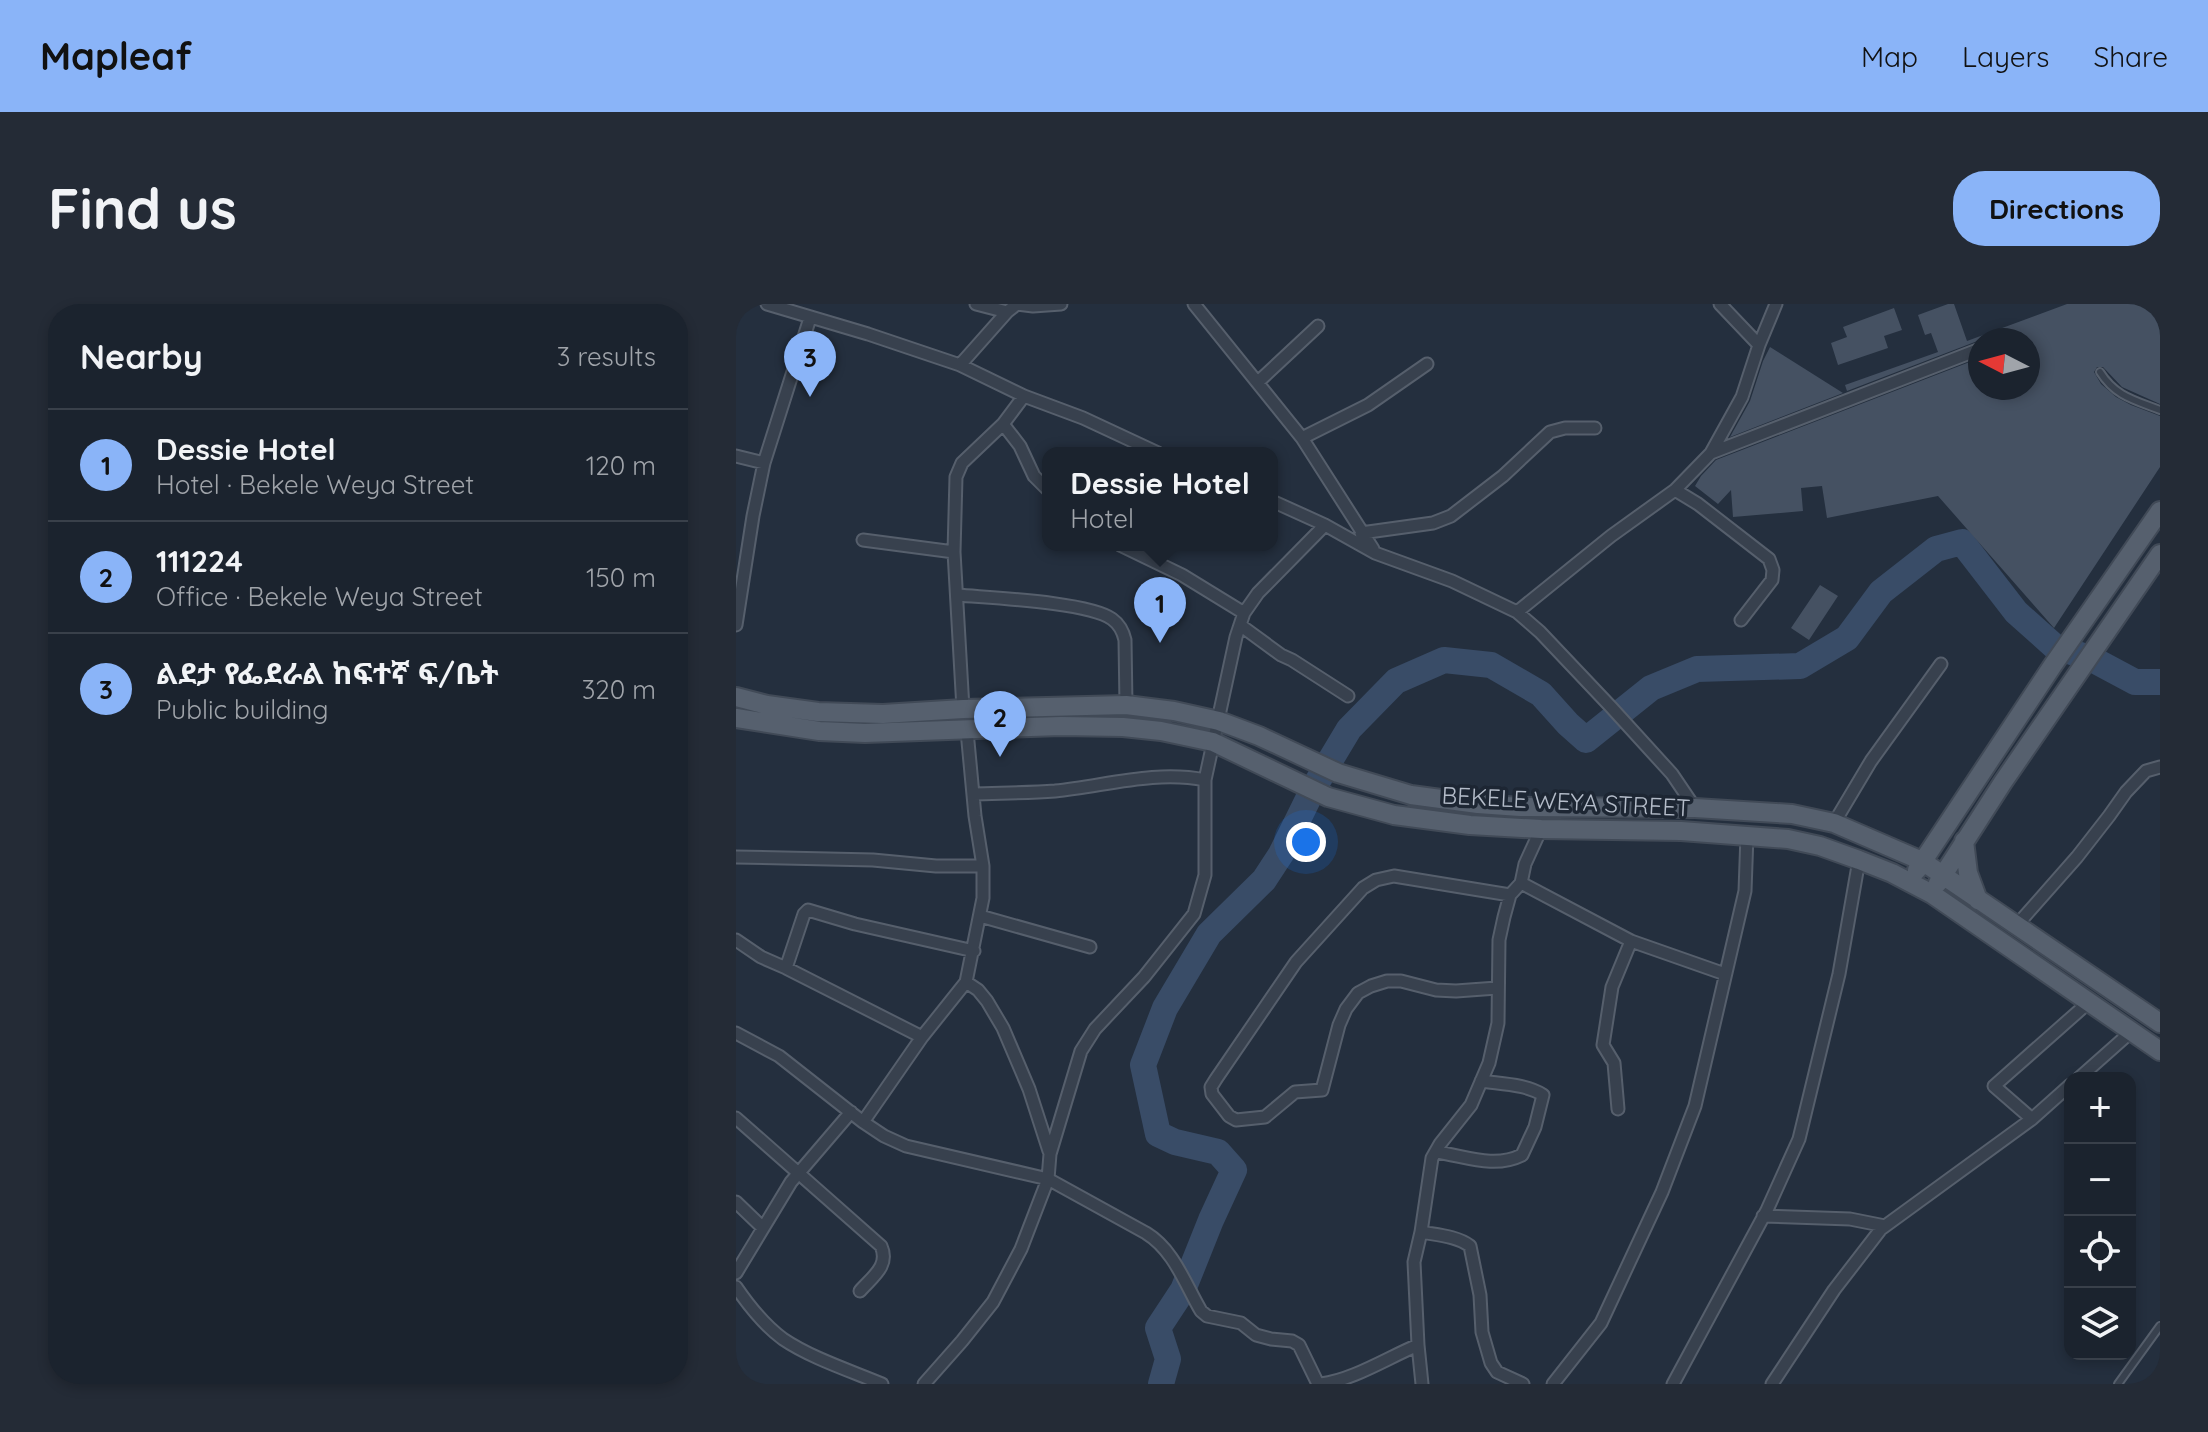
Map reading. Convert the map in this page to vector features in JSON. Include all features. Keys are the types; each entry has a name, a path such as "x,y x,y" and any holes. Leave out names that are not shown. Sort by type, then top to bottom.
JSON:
{"main road":[{"path":"1910,882 2053,665 2160,511"},
{"path":"1932,894 1964,841 2160,554"},
{"path":"736,697 818,712 883,714 1126,705 1219,721 1330,769 1411,795 1520,807 1695,808 1792,814 1834,823 1922,861 2160,1023"},
{"name":"BEKELE WEYA STREET","path":"736,718 819,731 865,733 1061,726 1161,731 1213,742 1320,793 1394,815 1470,825 1747,835 1820,846 1859,860 1932,894 2159,1048"},
{"path":"1895,848 1934,834 1947,825"},
{"path":"1964,841 1968,873 1978,900"}],"street":[{"path":"767,304 960,365 1024,396 1083,418 1145,447"},
{"path":"976,304 1007,312"},
{"path":"960,365 1017,304 1061,304"},
{"path":"1194,304 1302,438 1375,553"},
{"path":"1720,304 1759,345"},
{"path":"1517,612 1611,536 1675,490 1711,453 1742,397 1776,304"},
{"path":"736,625 764,463 810,318"},
{"path":"1258,382 1318,326"},
{"path":"1711,453 1968,354"},
{"path":"1302,438 1368,405 1427,364"},
{"path":"963,709 954,552 956,477 962,463 1003,424 1024,396"},
{"path":"1003,424 1042,484"},
{"path":"1361,533 1433,523 1451,516 1503,476 1550,432 1565,428 1595,428"},
{"path":"736,456 764,463"},
{"path":"1675,490 1769,559 1773,570 1772,580 1741,620"},
{"path":"1278,504 1375,553 1452,581 1517,612 1540,632 1672,774 1695,808"},
{"path":"924,1384 993,1302 1021,1249 1048,1179 1050,1154 1081,1051 1095,1029 1144,977 1194,914 1205,875 1205,780 1242,619 1258,593 1325,525"},
{"path":"863,540 954,552"},
{"path":"1132,551 1182,575 1242,619 1281,655 1348,696"},
{"path":"958,595 1090,610 1115,621 1125,640 1126,705"},
{"path":"1834,823 1871,761 1941,664"},
{"path":"863,1122 922,1037 966,982 983,898 983,866 967,731"},
{"path":"2017,925 2077,857 2126,792 2146,771 2160,767"},
{"path":"973,794 1055,791 1127,780 1184,776 1205,780"},
{"path":"1422,1384 1414,1262 1432,1158 1471,1105 1489,1063 1498,1023 1499,940 1510,895 1521,883 1525,864 1541,829"},
{"path":"1553,1384 1601,1323 1662,1192 1695,1106 1745,891 1747,835"},
{"path":"736,857 983,866"},
{"path":"1673,1384 1763,1216 1799,1139 1839,974 1859,860"},
{"path":"1497,988 1436,990 1401,981 1371,986 1358,993 1346,1009 1322,1090 1295,1092 1265,1117 1250,1120 1236,1120 1229,1116 1212,1094 1211,1087 1216,1079 1296,962 1369,884 1394,876 1510,895"},
{"path":"1521,883 1631,941 1725,974"},
{"path":"786,968 808,910 974,951"},
{"path":"980,916 1090,947"},
{"path":"736,940 761,957 922,1037"},
{"path":"1618,1109 1614,1063 1603,1045 1612,987 1631,941"},
{"path":"966,982 987,1001 1003,1028 1029,1089 1050,1154"},
{"path":"2032,1119 1994,1086 2089,1002"},
{"path":"2086,1072 2132,1031"},
{"path":"736,1033 779,1056 884,1136 906,1146 1048,1179 1159,1241 1172,1258 1201,1311 1207,1316 1241,1323 1256,1335 1299,1345 1319,1384 1349,1377 1418,1345"},
{"path":"1436,1152 1498,1162 1522,1155 1535,1127 1543,1095 1538,1091 1481,1081"},
{"path":"1772,1384 1834,1290 1885,1226 2032,1119 2064,1090"},
{"path":"736,1273 799,1173 851,1112"},
{"path":"736,1118 881,1246 885,1255 883,1265 860,1291"},
{"path":"736,1202 763,1228"},
{"path":"1763,1216 1850,1219 1885,1226"},
{"path":"1421,1232 1455,1238 1470,1246 1480,1295 1482,1332 1491,1363 1497,1372 1523,1384"},
{"path":"736,1287 750,1308 783,1339 841,1368 882,1384"}],"lane":[{"path":"2100,372 2109,387 2160,410"},
{"path":"2118,1384 2160,1326"}],"building":[{"path":"1954,304 1968,345 1847,391 1845,385 1938,352 1931,333 1925,335 1918,315"},
{"path":"2067,304 2160,304 2160,404 2122,387 2103,367 2097,367 2094,372 2101,384 2116,397 2160,416 2160,467 2054,628 1938,496 1827,518 1822,486 1801,488 1803,511 1733,517 1731,490 1718,504 1695,486 1716,460 1968,363 1968,400 2040,400 2040,328 2002,328"},
{"path":"1894,308 1902,330 1884,336 1888,348 1838,365 1831,343 1847,337 1843,327"},
{"path":"1770,347 1843,393 1730,437 1750,401"},
{"path":"1820,585 1838,596 1809,640 1791,628"}],"waterway":[{"path":"1161,1384 1168,1359 1158,1328 1183,1290 1234,1170 1218,1152 1175,1142 1158,1134 1143,1065 1165,1008 1209,934 1264,880 1349,729 1396,681 1444,660 1491,665 1541,694 1586,740 1651,688 1697,669 1800,666 1847,638 1881,592 1936,549 1962,542 2016,612 2054,646 2092,659 2135,682 2160,682"}],"place":[{"name":"ልደታ የፌደራል ከፍተኛ ፍ/ቤት","path":"810,397"},
{"name":"Dessie Hotel","path":"1160,643"},
{"name":"111224","path":"1000,757"}]}
